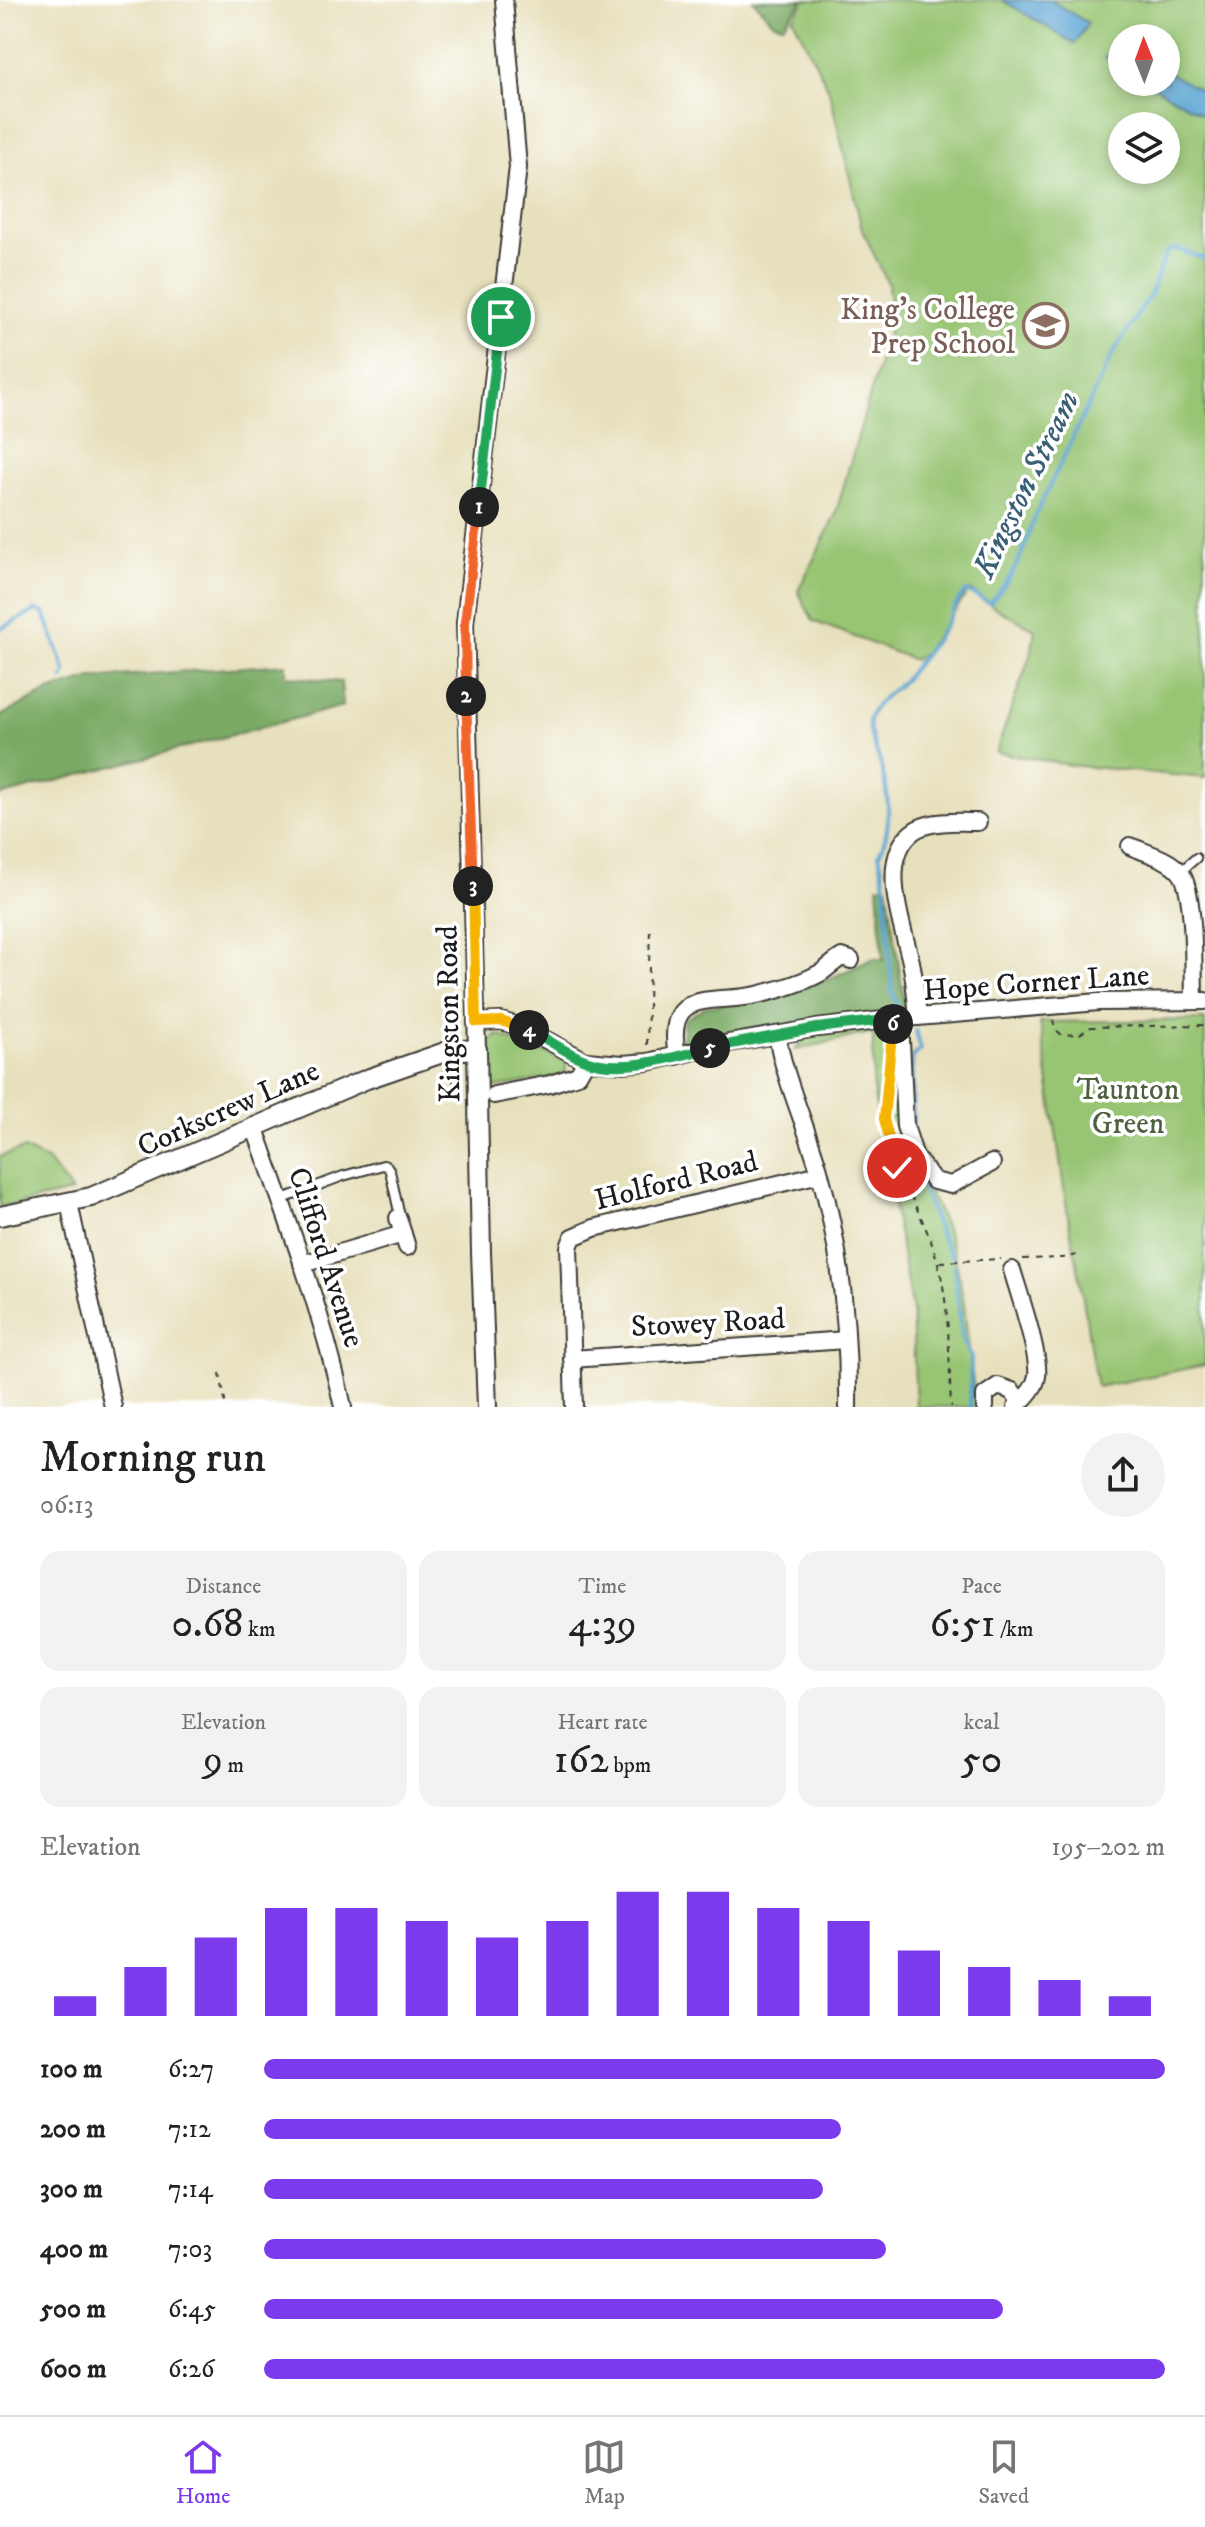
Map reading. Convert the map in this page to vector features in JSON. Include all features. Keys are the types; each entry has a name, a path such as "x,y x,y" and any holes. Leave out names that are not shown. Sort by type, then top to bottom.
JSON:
{"street":[{"name":"Kingston Road","path":"487,1407 486,1096 477,1049 465,623 518,167 504,0"},
{"path":"918,1017 911,962 903,937 896,893 895,862 904,843 920,828 960,815 978,822"},
{"path":"1130,847 1167,862 1180,872 1190,900 1200,1001"},
{"path":"677,1056 674,1032 677,1017 695,1001 753,995 777,989 821,972 844,955"},
{"name":"Hope Corner Lane","path":"476,1022 501,1021 522,1027 586,1061 612,1064 648,1062 777,1035 918,1017 1099,1002 1200,1001"},
{"path":"900,1019 905,1126 915,1157 934,1181 951,1185 992,1163"},
{"path":"777,1035 820,1174 835,1249 846,1340 848,1407"},
{"name":"Corkscrew Lane","path":"0,1216 69,1203 109,1191 254,1126 419,1060 448,1051 477,1049"},
{"path":"486,1096 550,1084 578,1075 586,1061"},
{"name":"Clifford Avenue","path":"254,1126 331,1353 343,1407"},
{"name":"Holford Road","path":"574,1407 569,1247 573,1237 594,1228 820,1174"},
{"path":"69,1203 113,1407"},
{"path":"302,1264 403,1233"},
{"path":"985,1407 985,1395 998,1386 1012,1391 1018,1405 1031,1392 1037,1375 1032,1342 1012,1270"},
{"name":"Stowey Road","path":"572,1359 846,1340"}],"lane":[{"path":"1180,872 1197,857"},
{"path":"279,1200 343,1176 387,1166 403,1233"}],"path":[{"path":"648,1062 650,928"},
{"path":"1052,1006 1055,1029 1062,1035 1080,1034 1091,1027 1205,1025"},
{"path":"435,1065 447,1070 464,1097 486,1096"},
{"path":"888,1081 884,1119 888,1139 911,1201 926,1225 938,1263 948,1340 951,1407"},
{"path":"220,1373 226,1407"}],"green space":[{"path":"753,0 803,0 783,25 773,22"},
{"name":"King's College Prep School","path":"805,0 1205,0 1205,778 1069,765 996,752 1032,650 1035,629 998,610 970,590 924,653 914,660 813,621 798,591 835,516 887,336 890,307 888,284 862,229 829,90 793,18"},
{"path":"286,664 286,676 341,682 343,706 0,796 0,716 48,691 92,678"},
{"path":"887,885 905,1006 681,1046 684,1020 705,1007 781,997 874,958 883,960 878,886"},
{"name":"Taunton Green","path":"1205,1020 1205,1365 1097,1387 1070,1230 1040,1022"},
{"path":"887,1026 878,1031 795,1050 804,1038"},
{"path":"898,1031 902,1132 946,1228 955,1256 976,1407 916,1407 912,1311 873,1089 873,1036"},
{"path":"498,1035 560,1058 567,1064 564,1075 484,1090 485,1052 487,1045"},
{"path":"24,1149 47,1160 72,1192 0,1207 0,1156"}],"water":[{"path":"1002,0 1050,0 1088,23 1075,44"},
{"path":"1180,79 1205,93 1205,116 1170,96 1180,96"}],"waterway":[{"name":"Kingston Stream","path":"897,1005 892,990 885,885 879,854 887,831 887,794 870,732 870,716 928,650 966,591 990,603 1008,580 1039,507 1112,355 1150,295 1167,251 1177,249 1205,259"},
{"path":"0,629 36,610 44,613 66,672 63,679"},
{"name":"Kingston Stream","path":"913,1127 912,1057 921,1050 916,1031"},
{"name":"Kingston Stream","path":"914,1166 952,1257"},
{"name":"Kingston Stream","path":"954,1265 962,1336 971,1357 970,1407"}],"place":[{"name":"King's College Prep School","path":"1046,326"}],"route":[{"path":"501,317 465,623 476,1022 501,1021 544,1037 586,1061 623,1064 648,1062 729,1043 817,1028 893,1019 884,1119 897,1168"}]}
